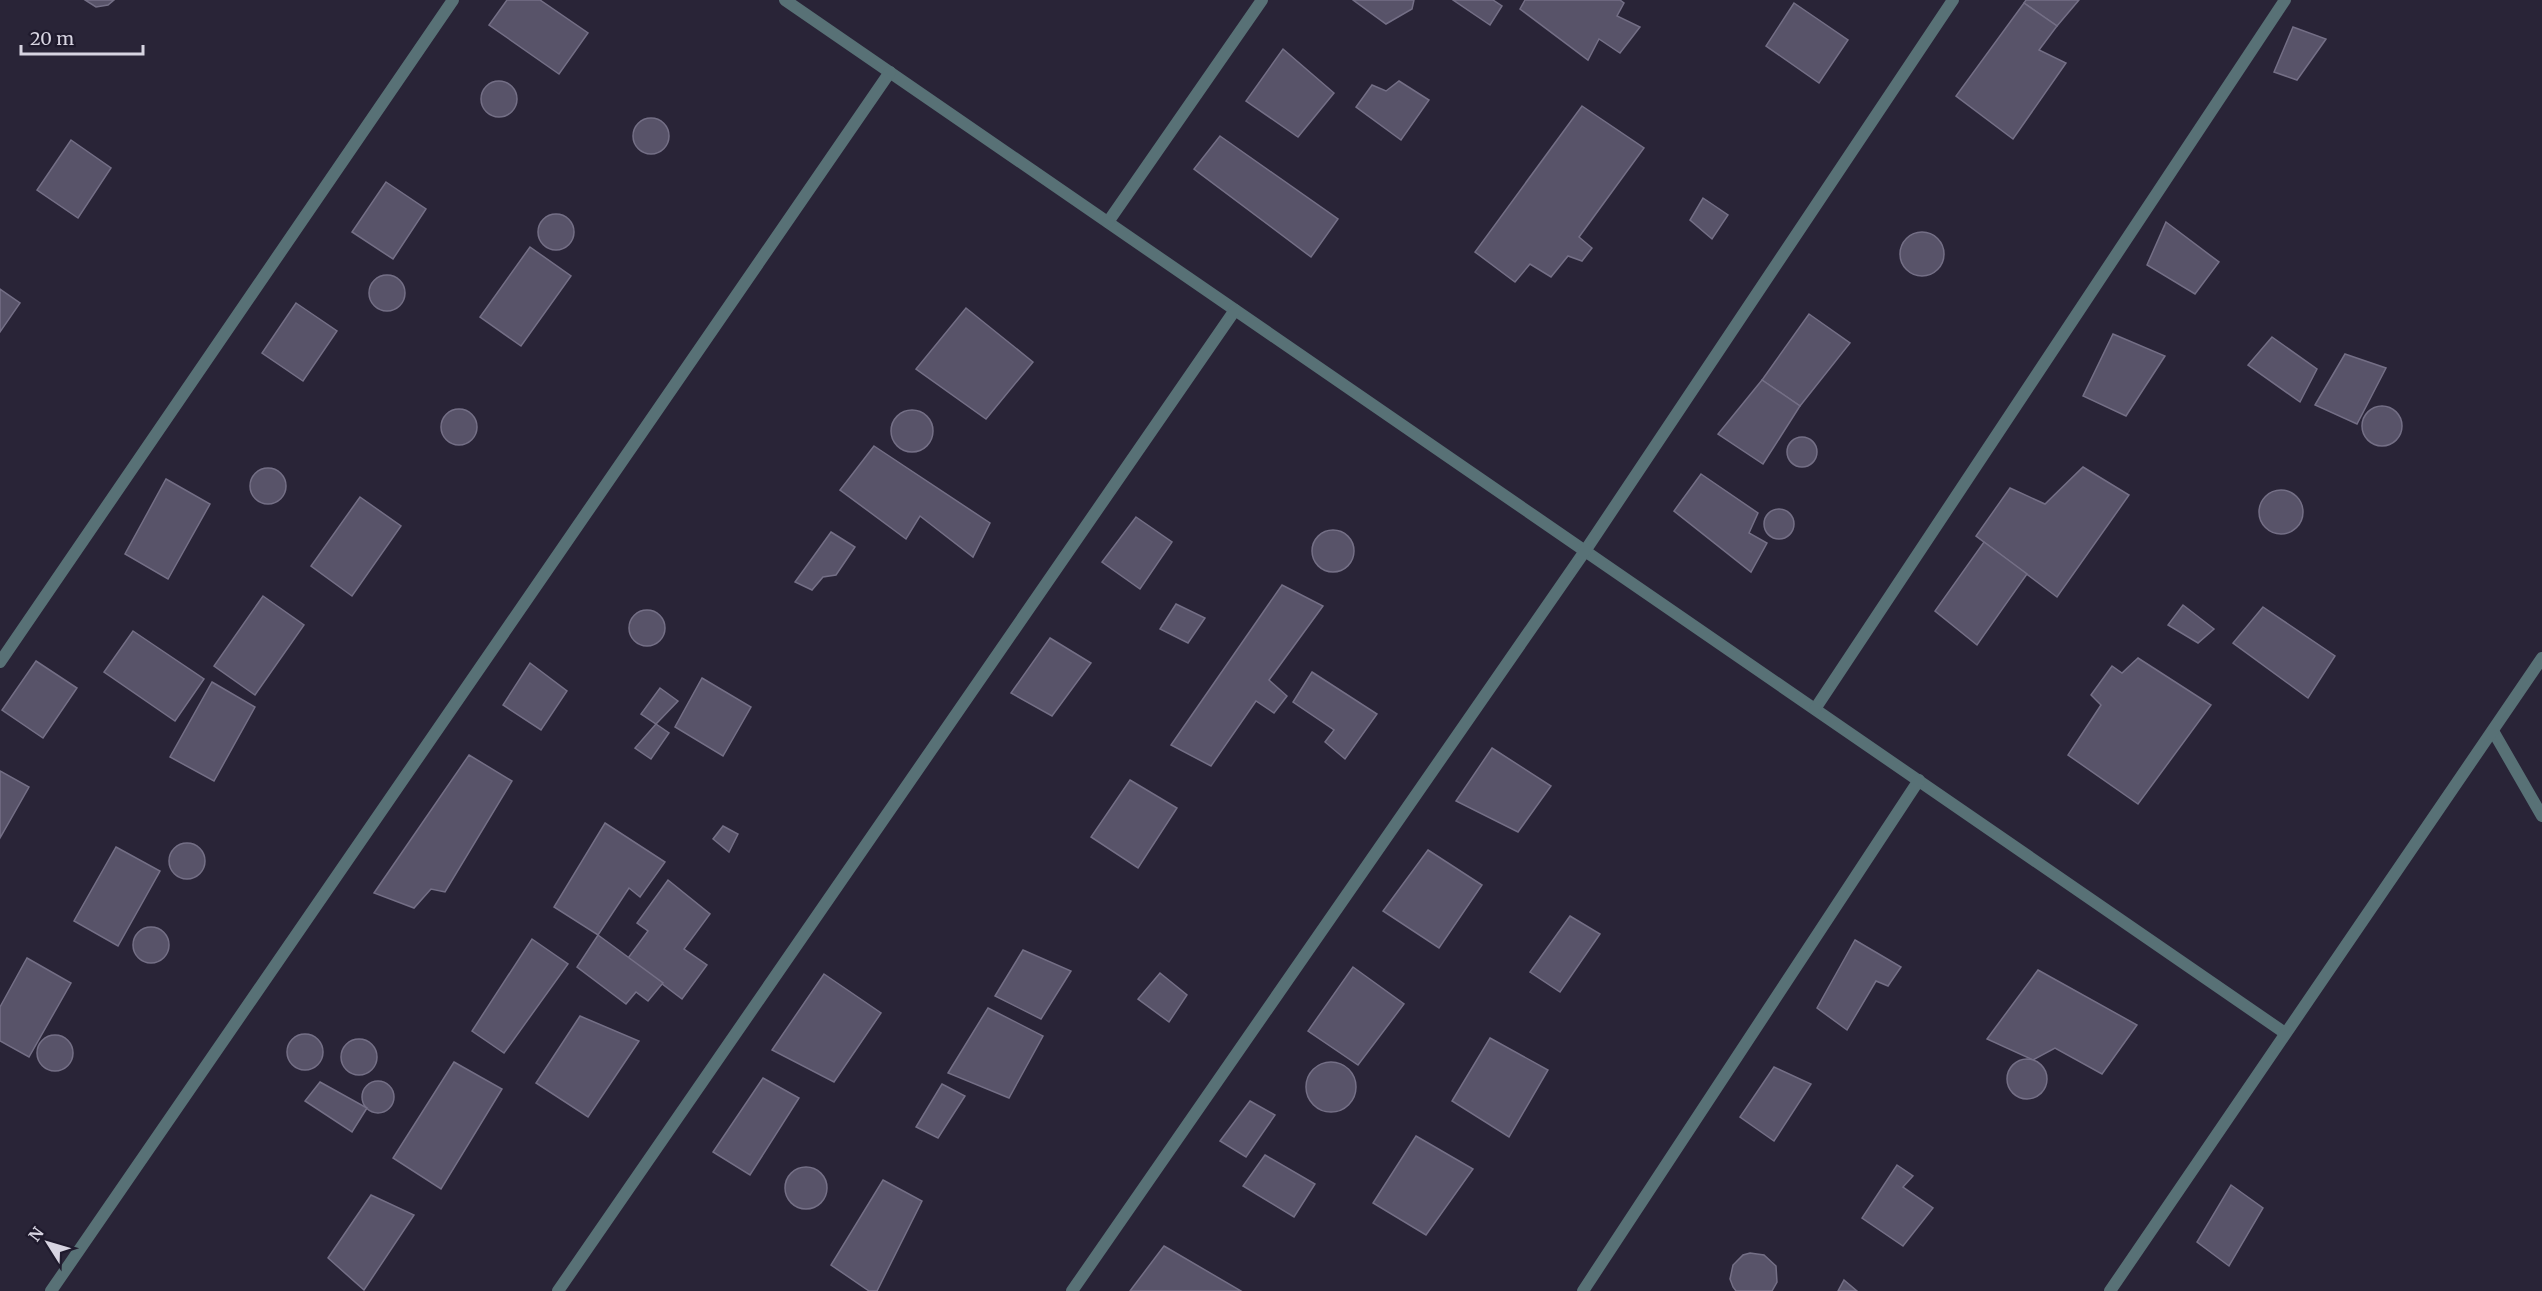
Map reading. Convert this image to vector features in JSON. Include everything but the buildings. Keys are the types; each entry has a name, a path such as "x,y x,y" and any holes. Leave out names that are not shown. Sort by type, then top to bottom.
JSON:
{"street":[{"path":"0,662 453,0"},
{"path":"785,0 2285,1033"},
{"path":"1108,222 1262,0"},
{"path":"1071,1291 1586,551 1953,0"},
{"path":"1815,709 2285,0"},
{"path":"51,1291 890,72"},
{"path":"558,1291 1235,310"},
{"path":"2110,1291 2542,658"},
{"path":"2493,731 2542,816"},
{"path":"1583,1291 1918,780"}]}
